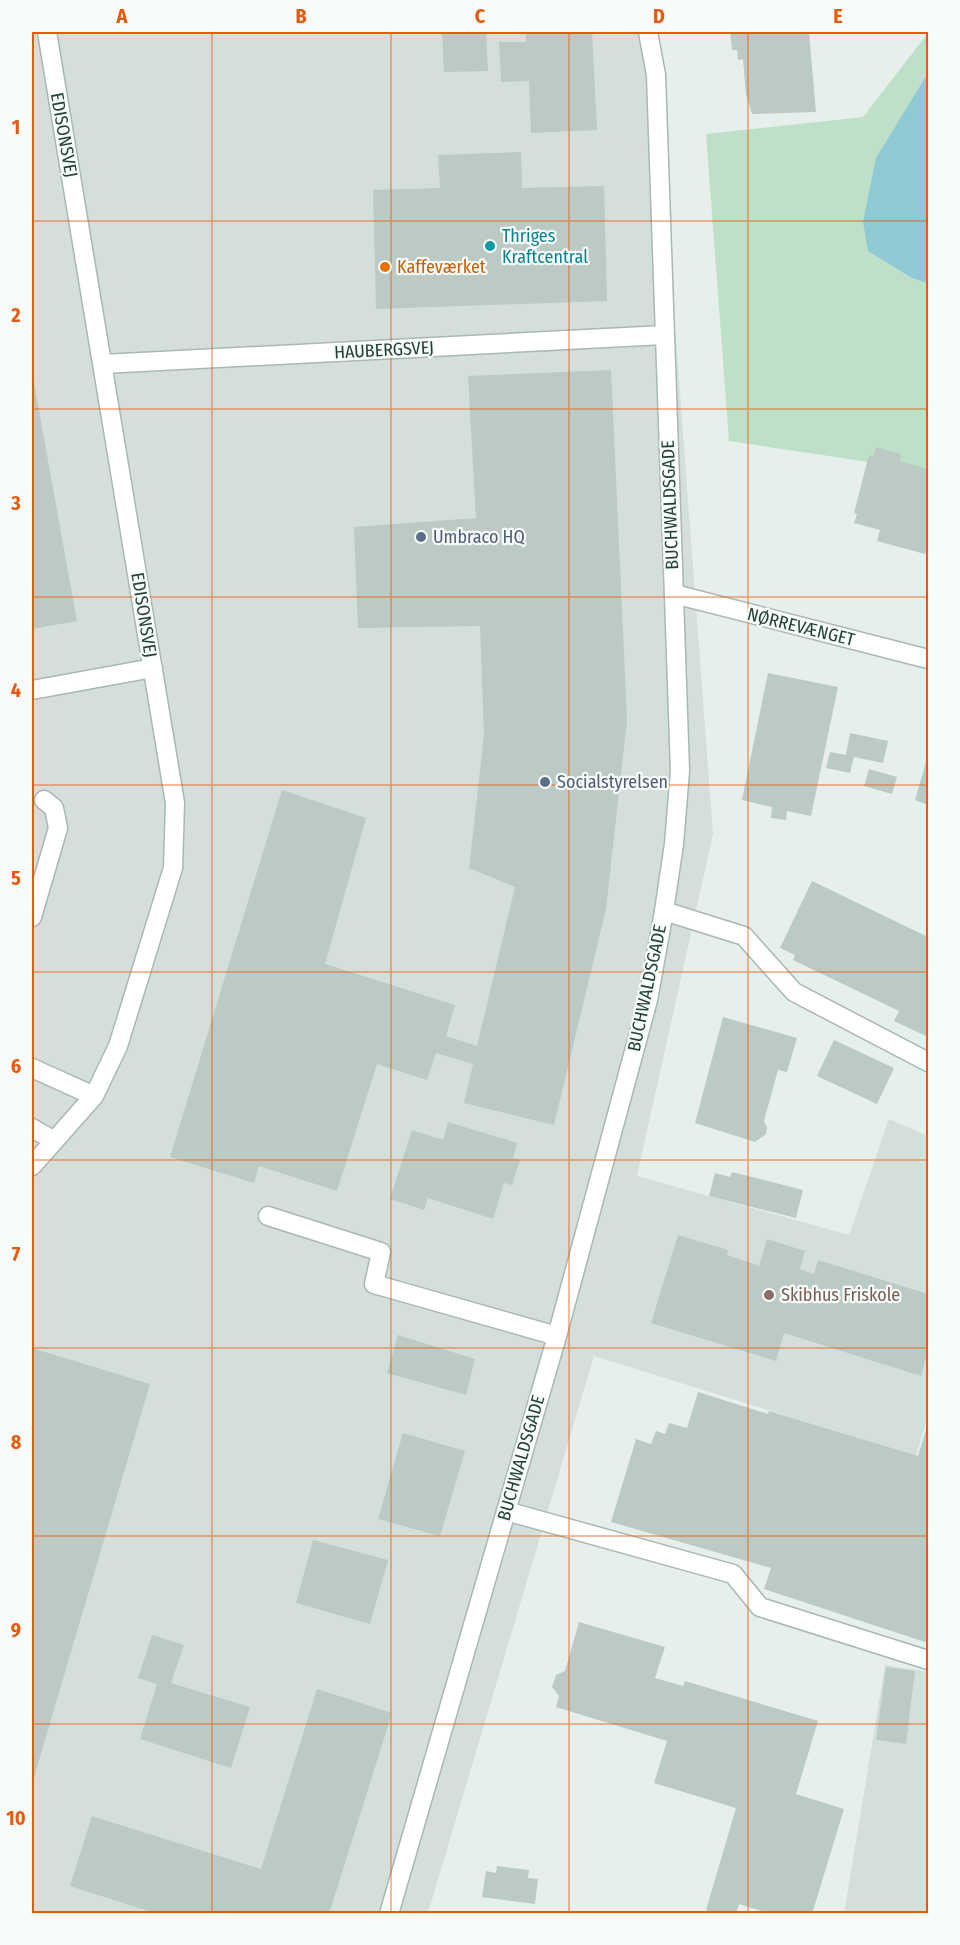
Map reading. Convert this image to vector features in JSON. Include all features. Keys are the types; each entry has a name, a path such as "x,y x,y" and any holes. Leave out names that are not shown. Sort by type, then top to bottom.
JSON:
{"street":[{"name":"EDISONSVEJ","path":"32,1166 94,1096 118,1046 173,868 175,803 47,32"},
{"name":"BUCHWALDSGADE","path":"389,1914 557,1336 648,1000 674,844 680,771 656,75 648,32"},
{"name":"HAUBERGSVEJ","path":"103,364 664,335"},
{"name":"NØRREVÆNGET","path":"674,594 928,659"},
{"path":"32,690 153,668"},
{"path":"32,917 58,828 54,808 44,800"},
{"path":"664,911 744,936 794,992 928,1062"},
{"path":"32,1068 94,1096"},
{"path":"32,1128 53,1140"},
{"path":"268,1216 381,1252 374,1284 557,1336"},
{"path":"506,1511 733,1574 760,1607 928,1660"}],"shaded area":[{"path":"32,32 653,32 713,834 637,1176 849,1235 889,1119 928,1136 928,1415 916,1456 594,1356 428,1913 32,1914"},
{"path":"885,1665 928,1672 928,1913 844,1914"}],"green space":[{"path":"928,33 928,478 875,463 729,441 706,134 863,117"}],"water":[{"path":"928,73 928,283 912,278 868,251 863,222 876,158"}],"building":[{"path":"442,32 486,32 488,71 444,72"},
{"path":"526,32 592,32 597,130 531,133 529,81 501,82 499,42 526,42"},
{"path":"730,32 809,32 816,112 752,114 746,94 743,59 738,60 737,50 732,50"},
{"name":"Thriges Kraftcentral","path":"521,152 522,188 604,186 607,301 376,309 373,190 440,188 438,155"},
{"path":"611,370 627,720 606,909 554,1125 464,1103 473,1064 436,1053 427,1080 377,1064 337,1191 259,1166 254,1183 170,1157 282,790 366,818 325,964 455,1005 446,1036 477,1046 515,887 469,868 484,735 480,626 358,628 354,527 476,518 468,376"},
{"path":"32,372 77,621 32,629"},
{"path":"876,447 901,454 900,461 928,469 928,543 925,554 877,541 880,530 854,523 857,514 854,513 869,455 873,457"},
{"path":"768,673 838,687 811,816 787,811 786,820 771,818 772,807 742,800"},
{"path":"850,733 888,741 883,763 854,757 850,773 826,768 830,752 846,755"},
{"path":"928,755 928,805 915,800"},
{"path":"869,769 897,777 892,794 864,786"},
{"path":"812,881 928,937 928,1037 894,1021 899,1011 793,960 795,955 780,948"},
{"path":"723,1017 797,1038 787,1072 778,1070 764,1121 767,1127 766,1134 755,1142 695,1123"},
{"path":"834,1040 894,1068 877,1104 817,1076"},
{"path":"448,1122 517,1143 513,1158 520,1160 512,1185 504,1183 493,1219 428,1198 424,1210 390,1199 412,1130 443,1140"},
{"path":"732,1172 803,1190 796,1218 709,1196 715,1173 730,1177"},
{"path":"678,1235 728,1250 727,1255 759,1266 767,1239 805,1251 800,1269 814,1274 818,1260 928,1294 928,1349 921,1376 784,1333 776,1361 651,1323"},
{"path":"398,1335 475,1359 466,1395 387,1373"},
{"path":"32,1348 150,1384 32,1784"},
{"path":"698,1392 918,1456 928,1423 928,1643 764,1589 771,1568 611,1522 636,1439 651,1444 656,1431 665,1434 669,1423 687,1428"},
{"path":"403,1433 465,1451 440,1536 378,1519"},
{"path":"313,1540 388,1560 370,1624 296,1603"},
{"path":"579,1622 665,1647 655,1678 683,1686 685,1681 818,1721 796,1794 844,1809 812,1914 771,1914 739,1904 736,1914 716,1914 706,1910 736,1808 654,1783 667,1741 556,1707 559,1696 552,1687 556,1675 565,1671"},
{"path":"152,1635 184,1645 171,1683 250,1707 231,1768 140,1739 157,1684 138,1678"},
{"path":"886,1667 915,1671 906,1744 876,1740"},
{"path":"317,1689 392,1713 329,1914 158,1914 70,1886 92,1816 261,1869"},
{"path":"497,1866 529,1870 528,1878 538,1879 535,1904 482,1897 486,1871 496,1873"}],"place":[{"name":"Thriges Kraftcentral","path":"490,246"},
{"name":"Kaffeværket","path":"385,267"},
{"name":"Umbraco HQ","path":"421,537"},
{"name":"Socialstyrelsen","path":"545,782"},
{"name":"Skibhus Friskole","path":"769,1295"}]}
